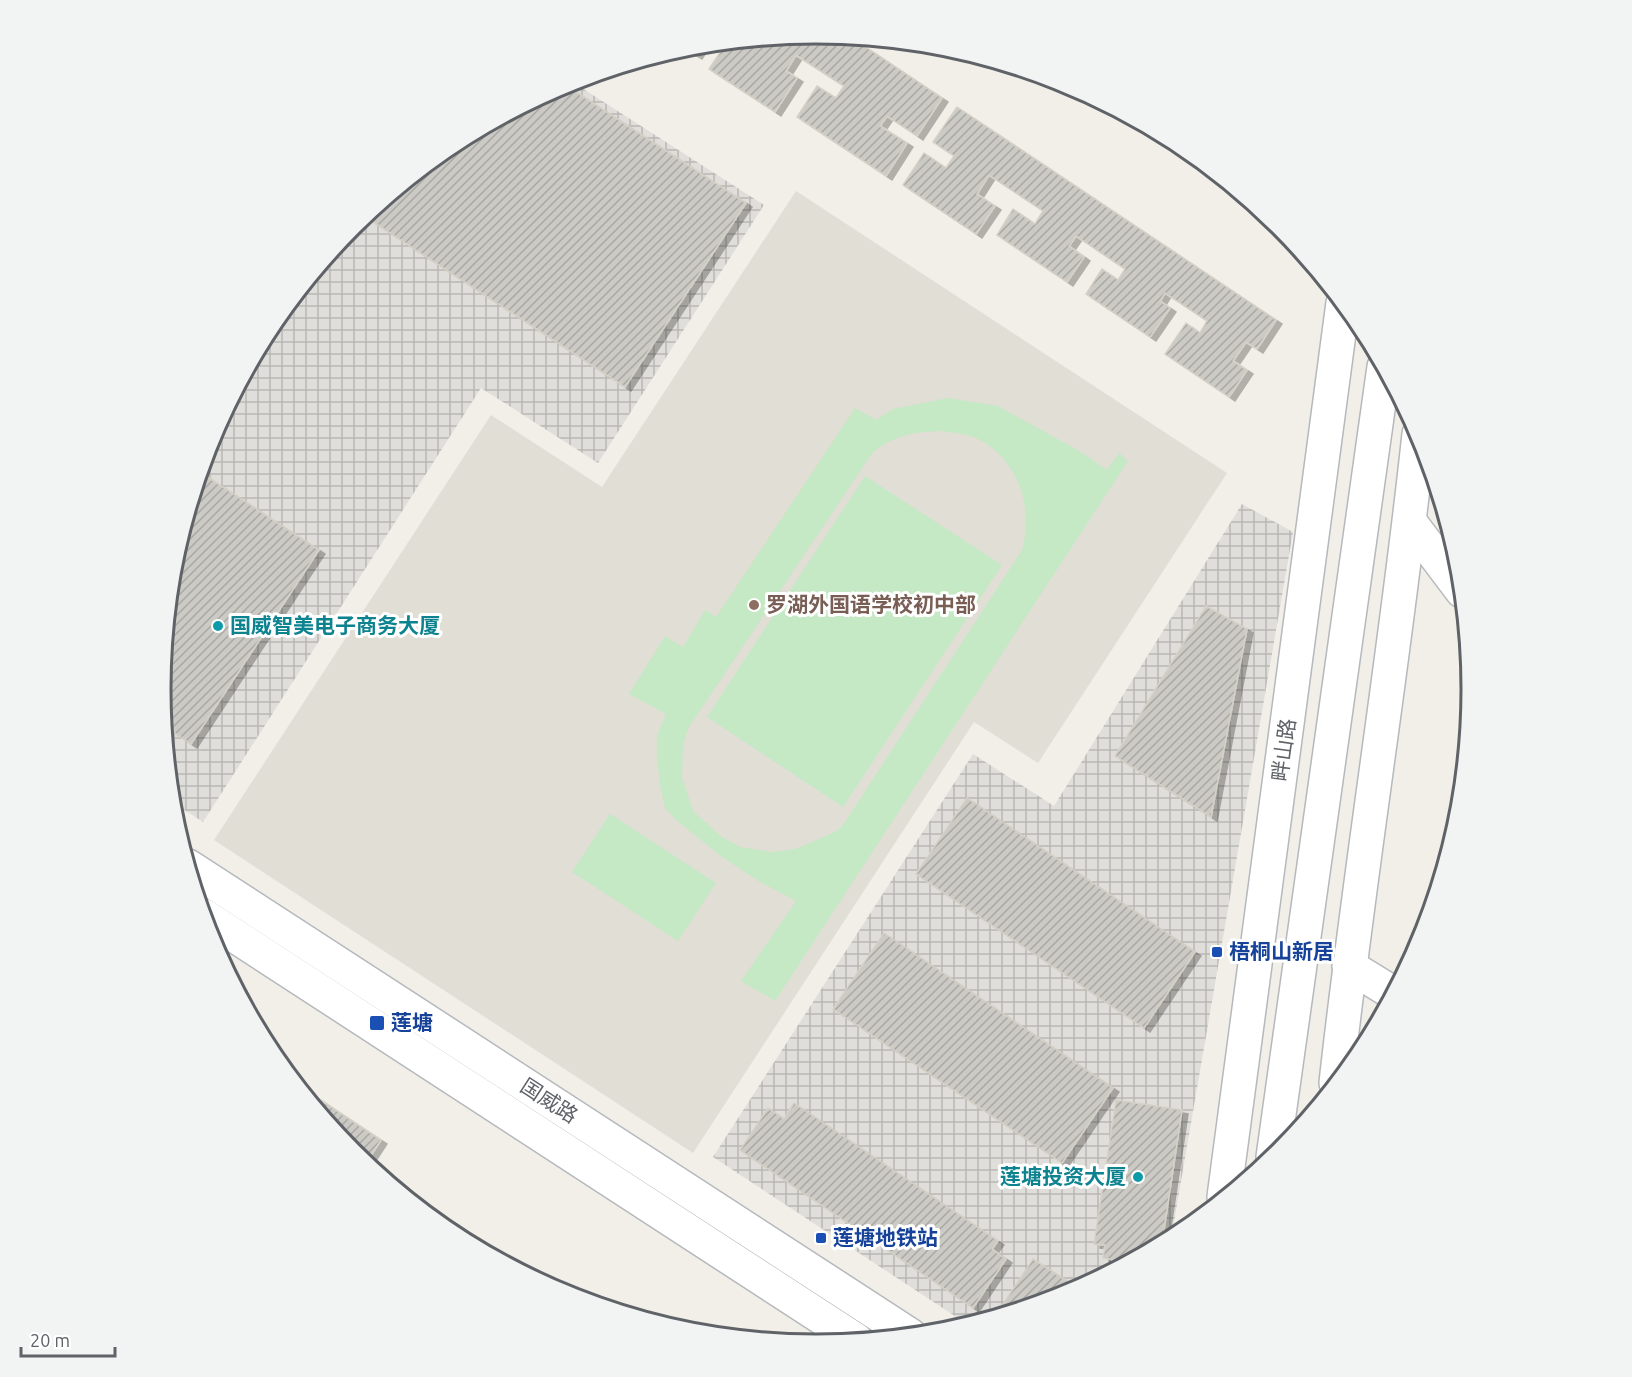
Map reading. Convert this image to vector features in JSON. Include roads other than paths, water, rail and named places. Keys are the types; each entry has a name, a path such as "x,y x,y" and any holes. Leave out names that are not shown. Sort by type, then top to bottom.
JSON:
{"street":[{"name":"畔山路","path":"1225,1186 1341,315"},
{"path":"1275,1142 1382,380"},
{"path":"1338,1067 1349,966 1410,522 1417,455"},
{"path":"1410,522 1451,576"},
{"name":"国威路","path":"198,873 899,1328"},
{"name":"国威路","path":"215,923 845,1333"},
{"path":"1349,966 1386,989"}],"place":[{"name":"罗湖外国语学校初中部","path":"754,605"},
{"name":"国威智美电子商务大厦","path":"218,626"},
{"name":"梧桐山新居","path":"1217,952"},
{"name":"莲塘","path":"377,1023"},
{"name":"莲塘投资大厦","path":"1138,1177"},
{"name":"莲塘地铁站","path":"821,1238"}]}
